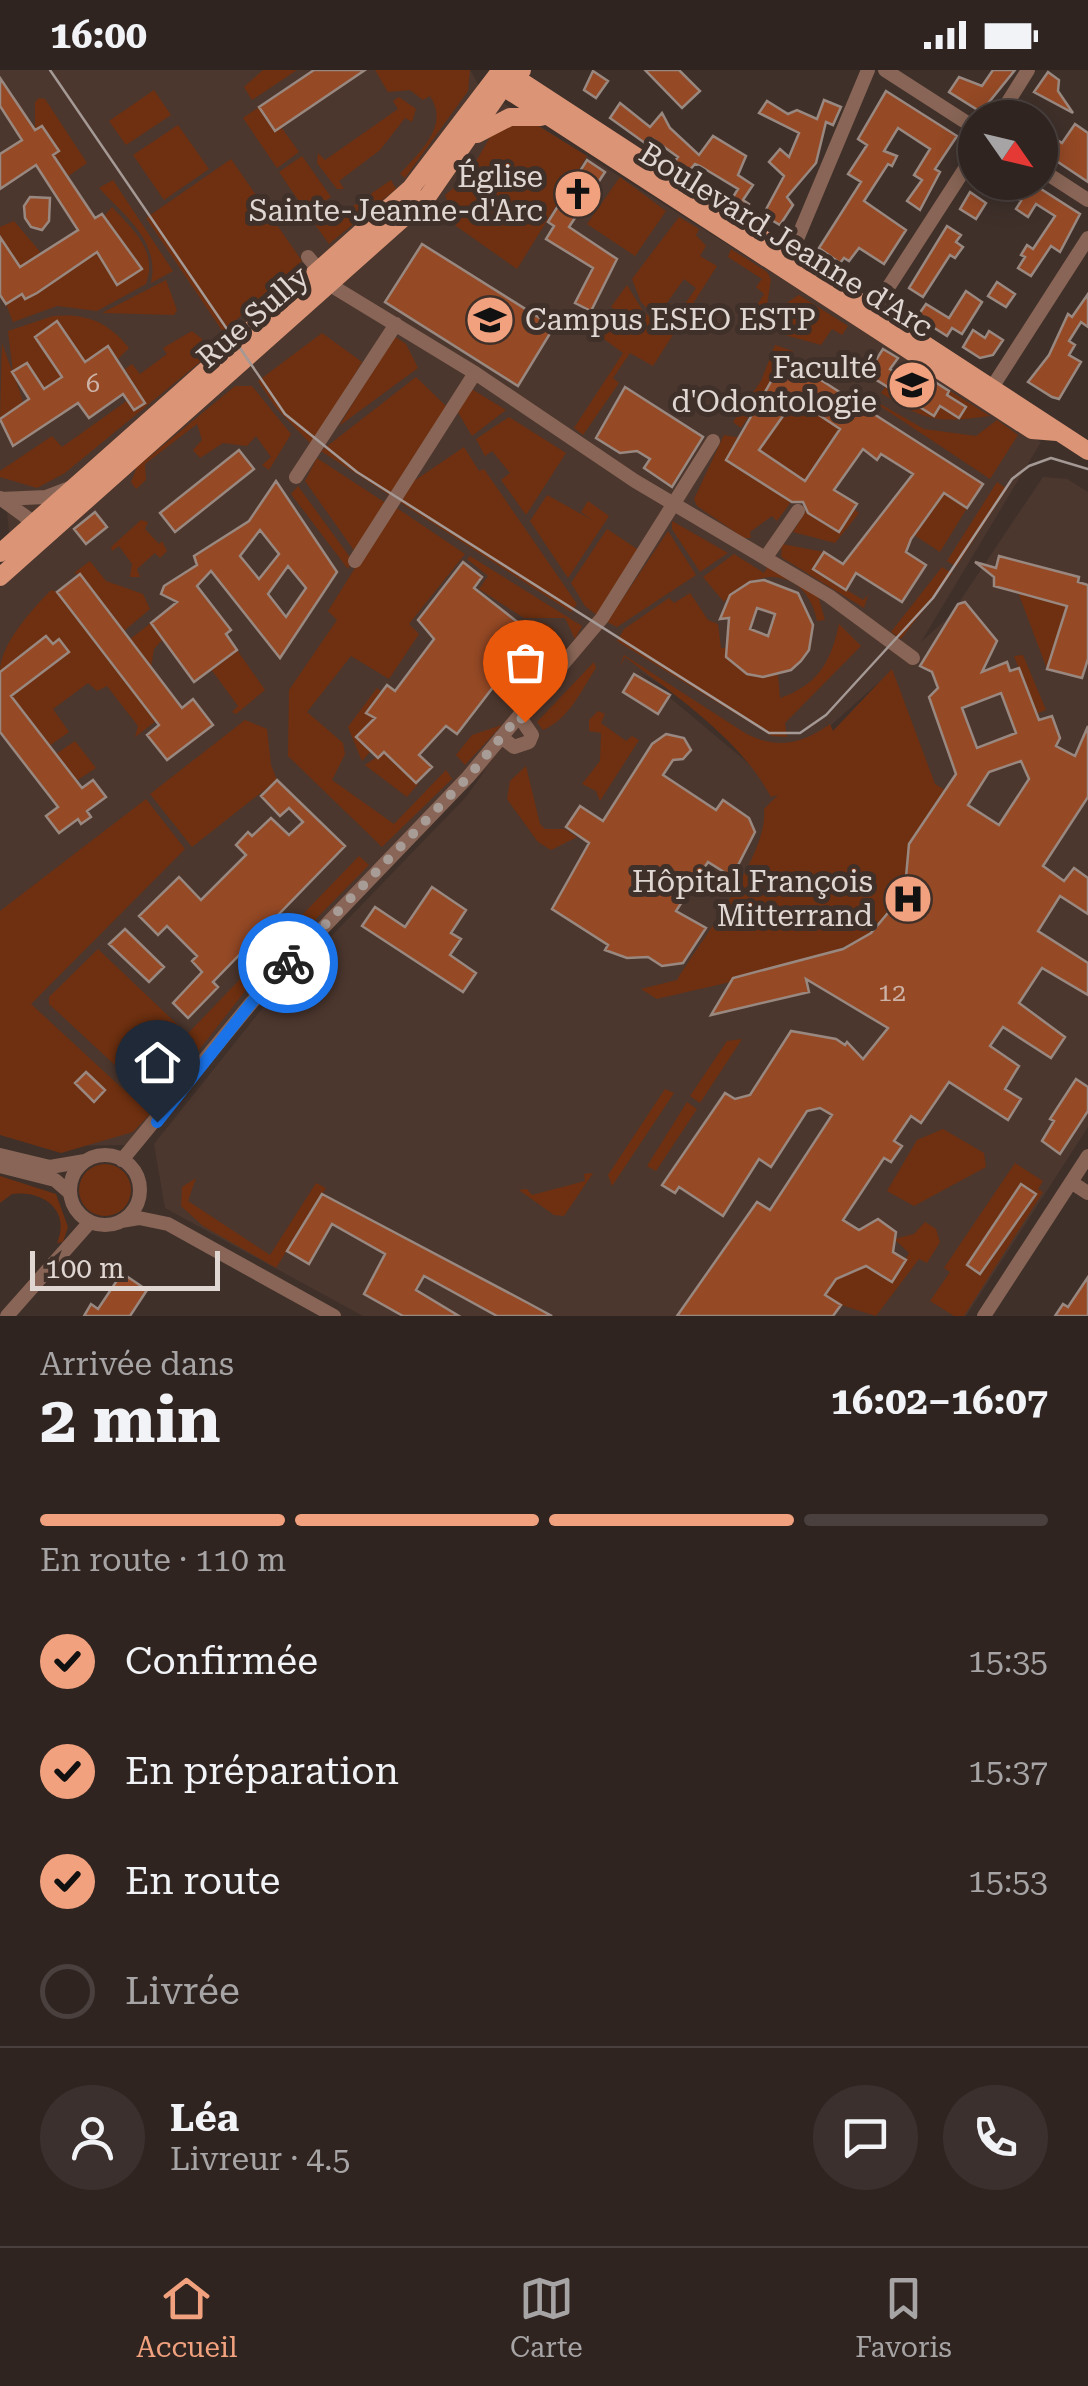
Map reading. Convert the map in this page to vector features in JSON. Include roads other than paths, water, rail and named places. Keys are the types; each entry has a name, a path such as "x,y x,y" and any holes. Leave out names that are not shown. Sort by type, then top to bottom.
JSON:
{"main road":[{"name":"Boulevard Jeanne d'Arc","path":"505,75 1088,451"},
{"name":"Boulevard Jeanne d'Arc","path":"505,75 544,117 1032,430 1058,432"},
{"name":"Rue Sully","path":"0,576 332,286 428,196 472,137 505,75"},
{"name":"Rue Sully","path":"7,546 312,264 411,188 505,75"},
{"path":"472,137 510,117 544,117"}],"street":[{"path":"790,256 868,70"},
{"path":"886,70 958,117"},
{"path":"1009,100 1028,70"},
{"path":"873,312 958,180"},
{"path":"1058,181 1088,200"},
{"path":"991,389 1088,238"},
{"path":"312,264 332,286 475,373 675,505 766,556 913,658"},
{"path":"296,477 396,324"},
{"path":"355,561 475,373"},
{"path":"122,1160 252,1002 468,777 584,640 714,441"},
{"path":"3,500 46,496 72,487"},
{"path":"3,500 34,522 56,525"},
{"path":"3,500 17,520 7,546"},
{"path":"766,556 798,511"},
{"path":"501,737 514,747 528,742 530,727 519,716"},
{"path":"0,1155 50,1167 104,1155 122,1160 136,1175 147,1203 168,1224 334,1316"},
{"path":"984,1316 1088,1156"},
{"path":"86,1161 73,1174 70,1193 76,1210 90,1222 139,1218 168,1224"},
{"path":"0,1166 48,1178 70,1193"},
{"path":"1071,1182 1088,1193"},
{"path":"121,1221 136,1207 140,1186"},
{"path":"7,1316 90,1222"}],"tram line":[{"path":"50,70 285,414 357,472 769,733 800,733 826,715 933,598 1012,479 1029,466 1051,458 1088,469"}],"place":[{"name":"Église Sainte-Jeanne-d'Arc","path":"578,194"},
{"name":"Campus ESEO ESTP","path":"490,320"},
{"name":"Faculté d'Odontologie","path":"912,385"},
{"name":"Hôpital François Mitterrand","path":"908,899"}]}
